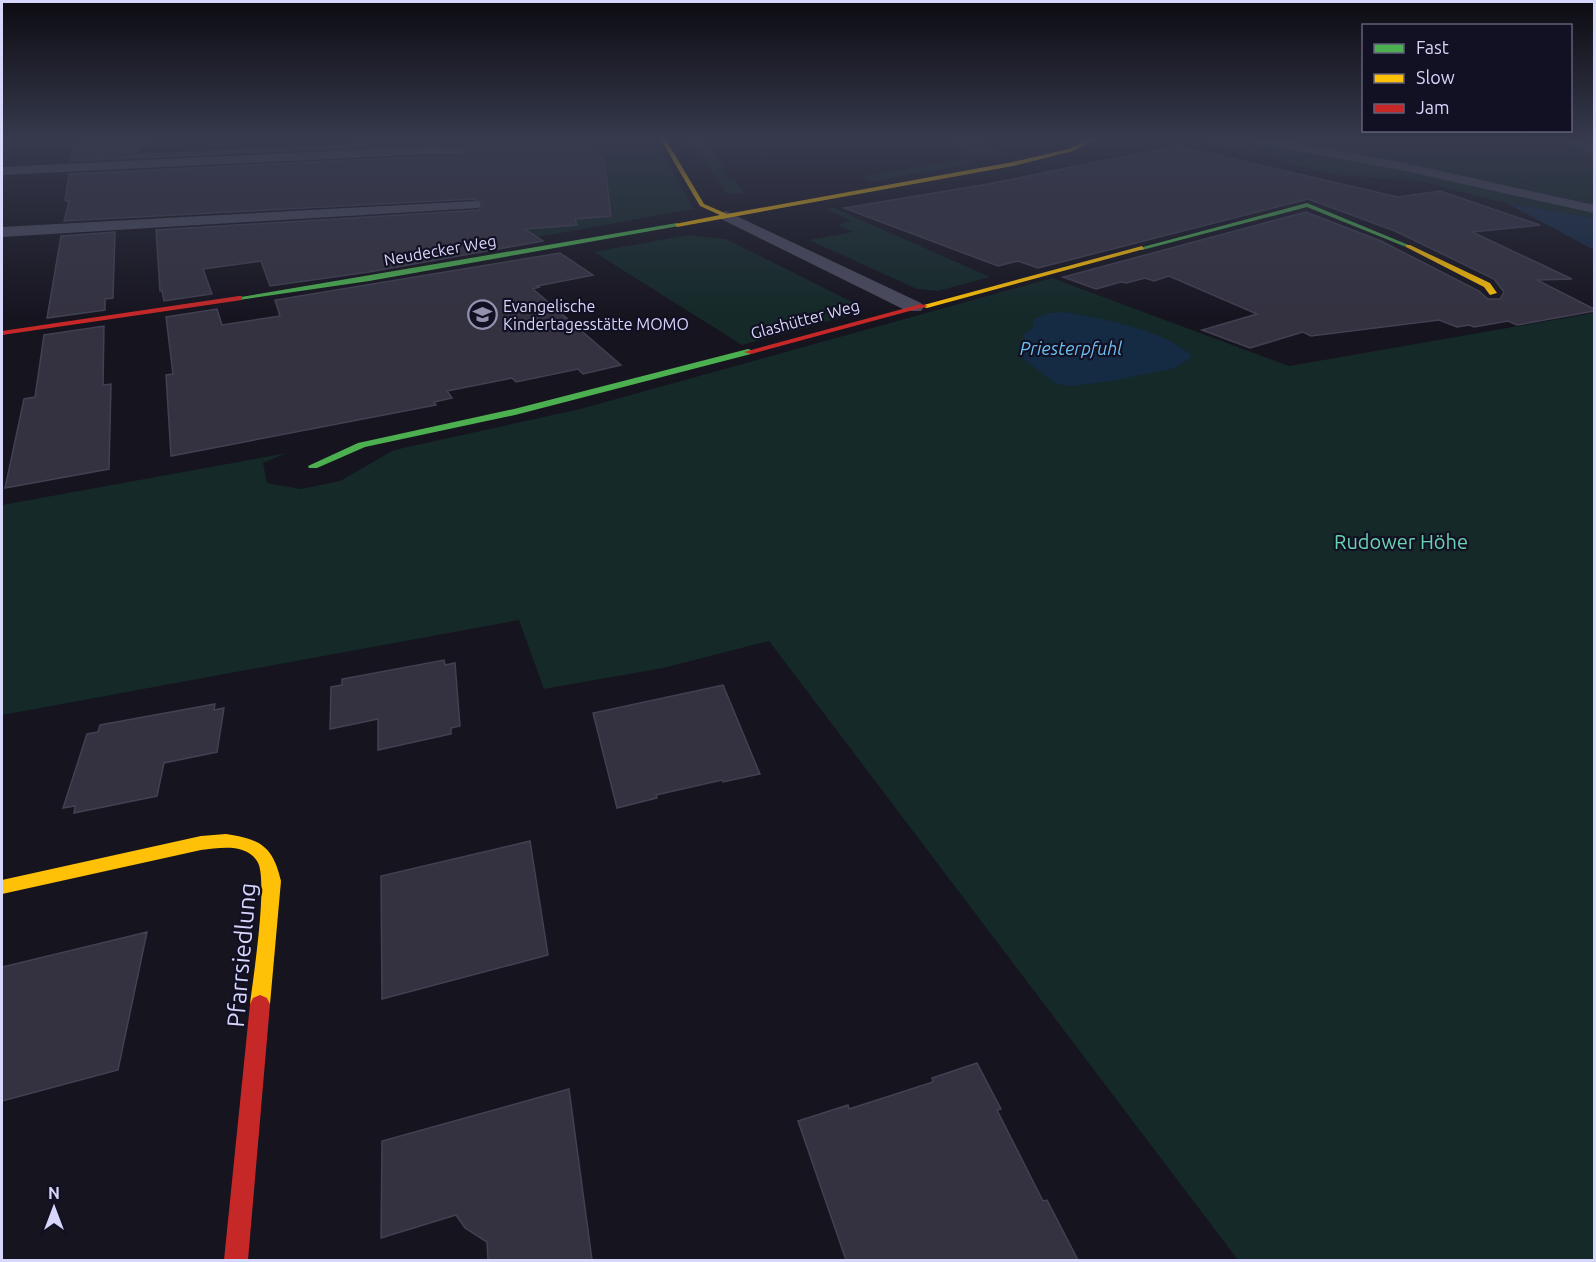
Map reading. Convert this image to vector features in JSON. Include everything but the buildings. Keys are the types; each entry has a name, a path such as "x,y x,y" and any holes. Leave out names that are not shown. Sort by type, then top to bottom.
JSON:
{"street":[{"path":"698,199 702,205 914,307"},
{"name":"Neudecker Weg","path":"2,333 358,280 820,199"},
{"path":"1548,199 1594,209"},
{"path":"2,232 474,205"},
{"name":"Glashütter Weg","path":"314,466 362,445 525,410 1307,205 1408,245 1486,285 1494,293"},
{"name":"Pfarrsiedlung","path":"2,887 201,843 224,840 255,846 265,855 271,867 272,881 236,1260"}],"green space":[{"path":"488,199 688,199 694,209 487,246"},
{"path":"1490,199 1594,199 1594,218"},
{"path":"834,208 990,277 938,291 917,289 809,240 853,232 838,225 852,221 826,209"},
{"path":"688,235 726,239 858,305 855,314 742,345 594,252"},
{"name":"Rudower Höhe","path":"1052,278 1289,366 1594,313 1594,1260 1238,1260 769,641 663,668 544,689 519,620 2,715 2,505 287,453 263,463 267,483 301,489 340,481 394,450 580,409"}],"water":[{"path":"1506,203 1594,218 1594,250"},
{"name":"Priesterpfuhl","path":"1063,312 1094,317 1150,333 1181,348 1192,357 1175,368 1117,380 1073,386 1056,384 1021,357 1024,334 1033,328 1033,319 1049,313"}],"traffic: fast":[{"path":"1142,248 1307,205 1408,246"},
{"path":"239,298 369,279 677,225"},
{"path":"313,466 362,445 515,412 748,352"}],"traffic: slow":[{"path":"698,199 702,205 726,216"},
{"path":"677,225 821,199"},
{"path":"1408,246 1487,285 1493,293"},
{"path":"924,306 1142,248"},
{"path":"2,887 201,843 226,841 248,844 264,856 272,881 260,1004"}],"traffic: jam":[{"path":"2,333 239,298"},
{"path":"748,352 924,306"},
{"path":"236,1260 260,1004"}],"place":[{"name":"Evangelische Kindertagesstätte MOMO","path":"482,315"}]}
